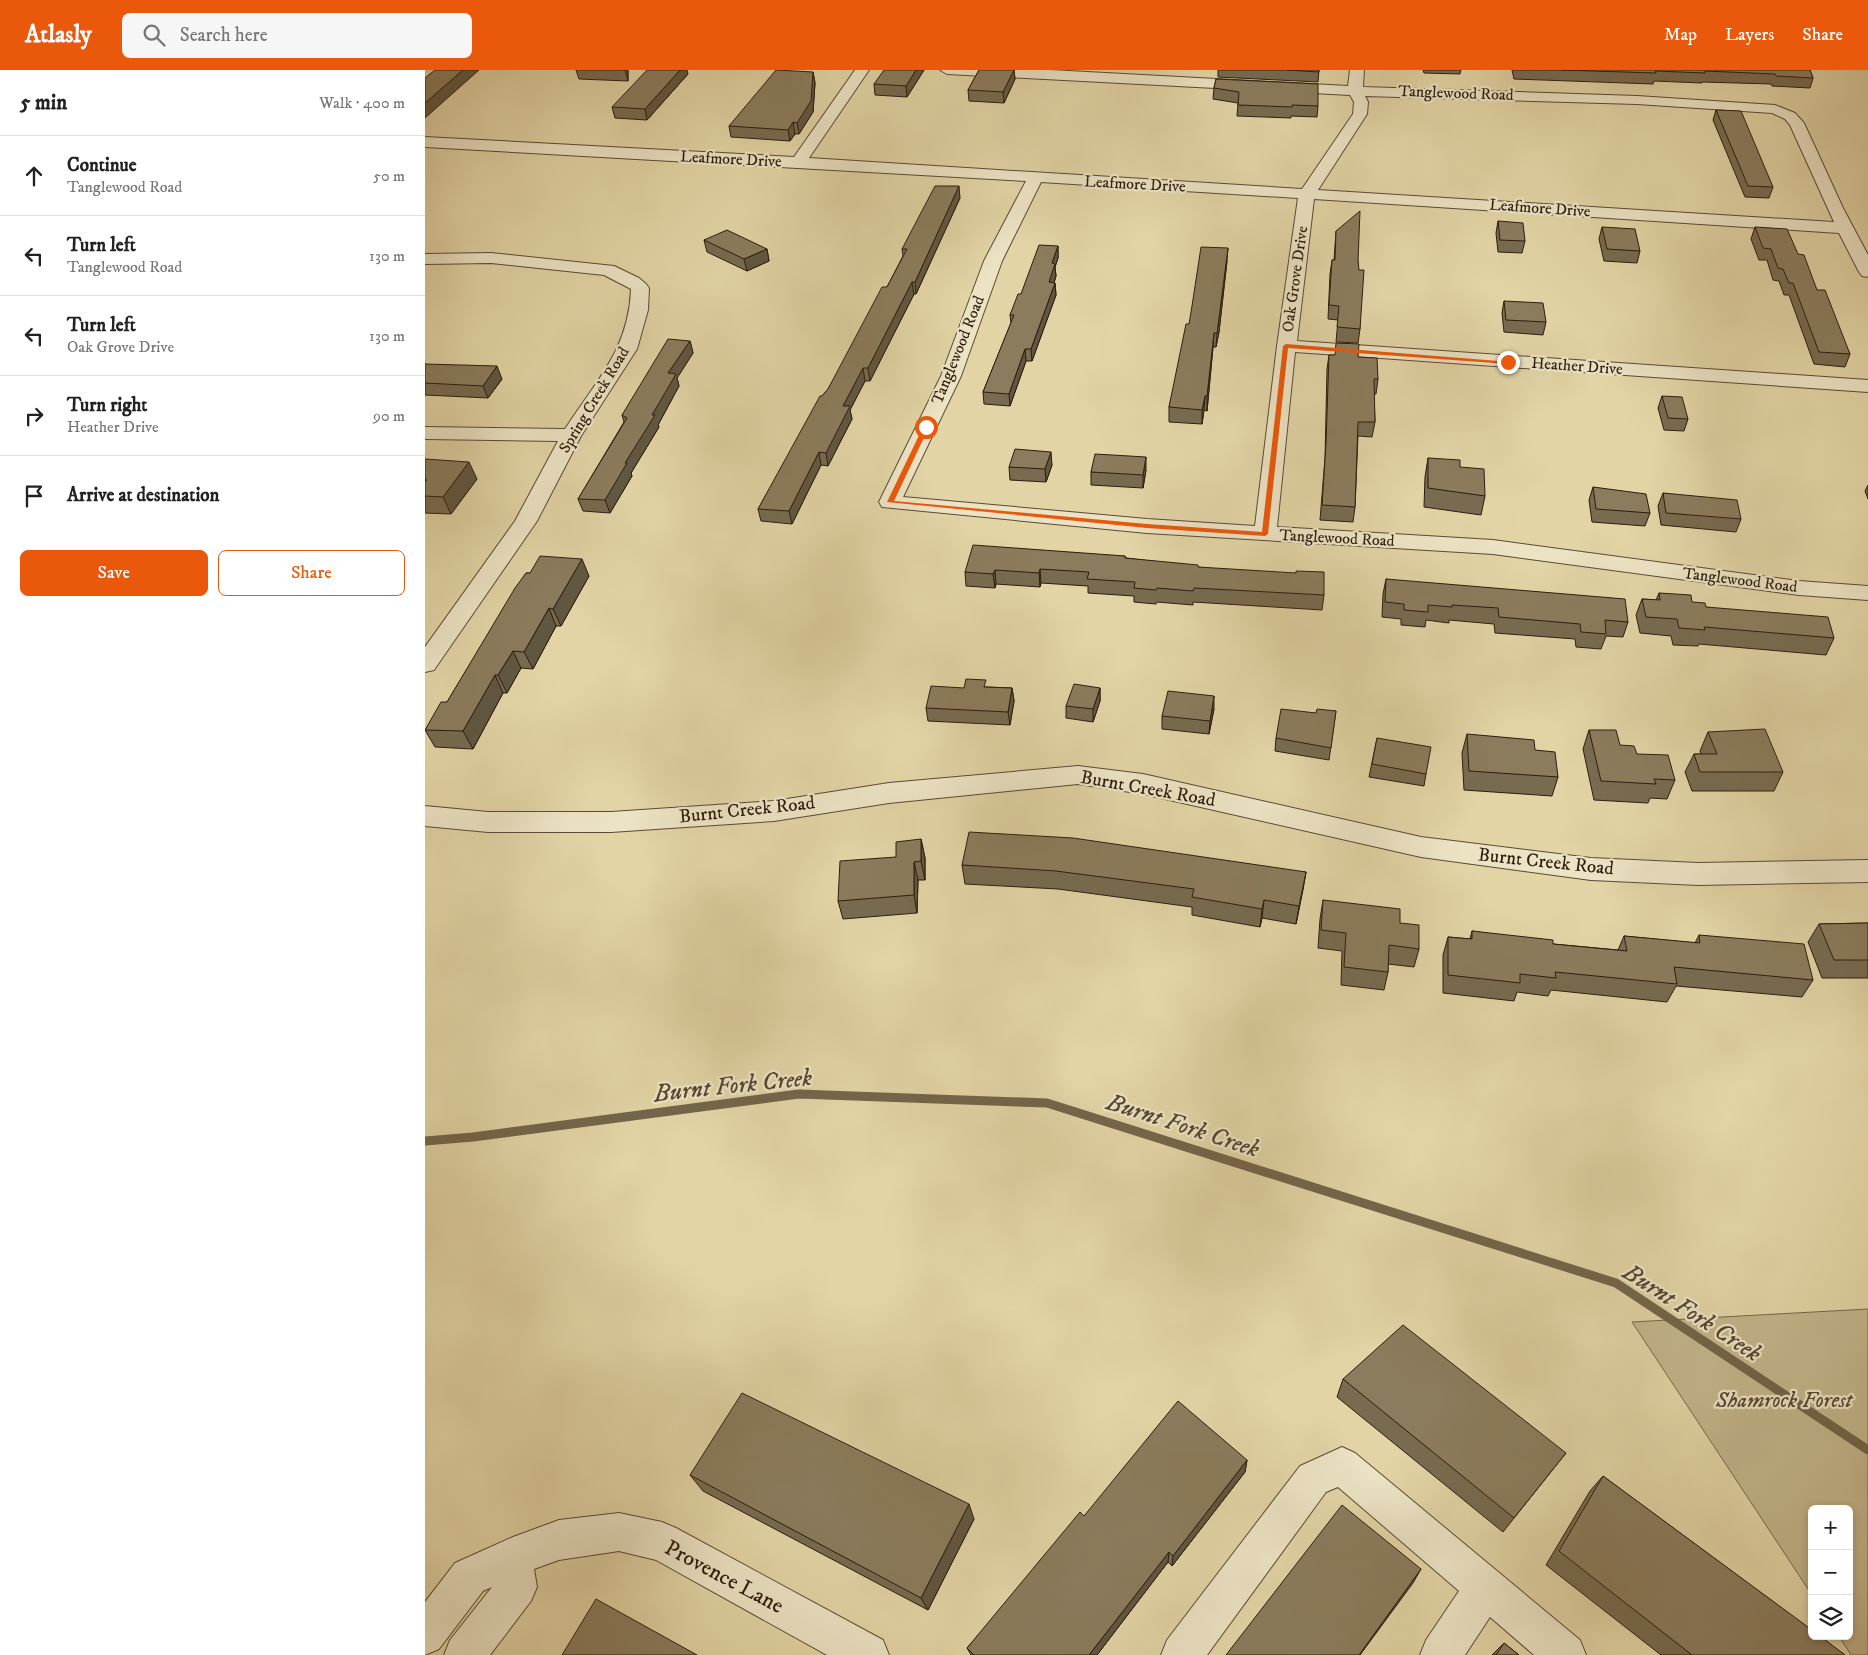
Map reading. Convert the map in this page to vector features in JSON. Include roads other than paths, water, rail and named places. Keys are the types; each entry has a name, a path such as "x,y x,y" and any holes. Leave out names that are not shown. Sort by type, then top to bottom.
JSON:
{"street":[{"path":"798,162 861,70"},
{"name":"Tanglewood Road","path":"947,70 1094,76 1355,91 1618,99 1775,110 1790,116 1797,123 1868,272"},
{"name":"Oak Grove Drive","path":"1265,534 1286,346 1307,194 1360,114 1361,102 1355,91 1357,70"},
{"name":"Leafmore Drive","path":"425,142 798,162 1035,179 1846,228"},
{"name":"Tanglewood Road","path":"1035,179 993,261 951,376 890,502 1147,526 1493,547 1799,588 1868,593"},
{"name":"Spring Creek Road","path":"425,259 491,258 608,270 639,288 641,305 638,324 617,368 571,435 527,520 425,664"},
{"name":"Heather Drive","path":"1286,346 1868,386"},
{"path":"425,433 571,435"},
{"name":"Burnt Creek Road","path":"425,816 488,822 611,822 774,811 889,792 1078,775 1143,784 1421,847 1591,869 1698,874 1868,871"},
{"path":"1182,1655 1313,1479 1342,1466 1565,1655"},
{"name":"Provence Lane","path":"425,1635 469,1577 513,1557 559,1540 619,1532 662,1542 868,1655"},
{"path":"465,1655 517,1588 513,1557"},
{"path":"1441,1655 1486,1587"}],"waterway":[{"name":"Burnt Fork Creek","path":"425,1141 473,1137 799,1094 1047,1103 1616,1283 1868,1450"}],"park label":[{"name":"Shamrock Forest","path":"1784,1400"}]}
